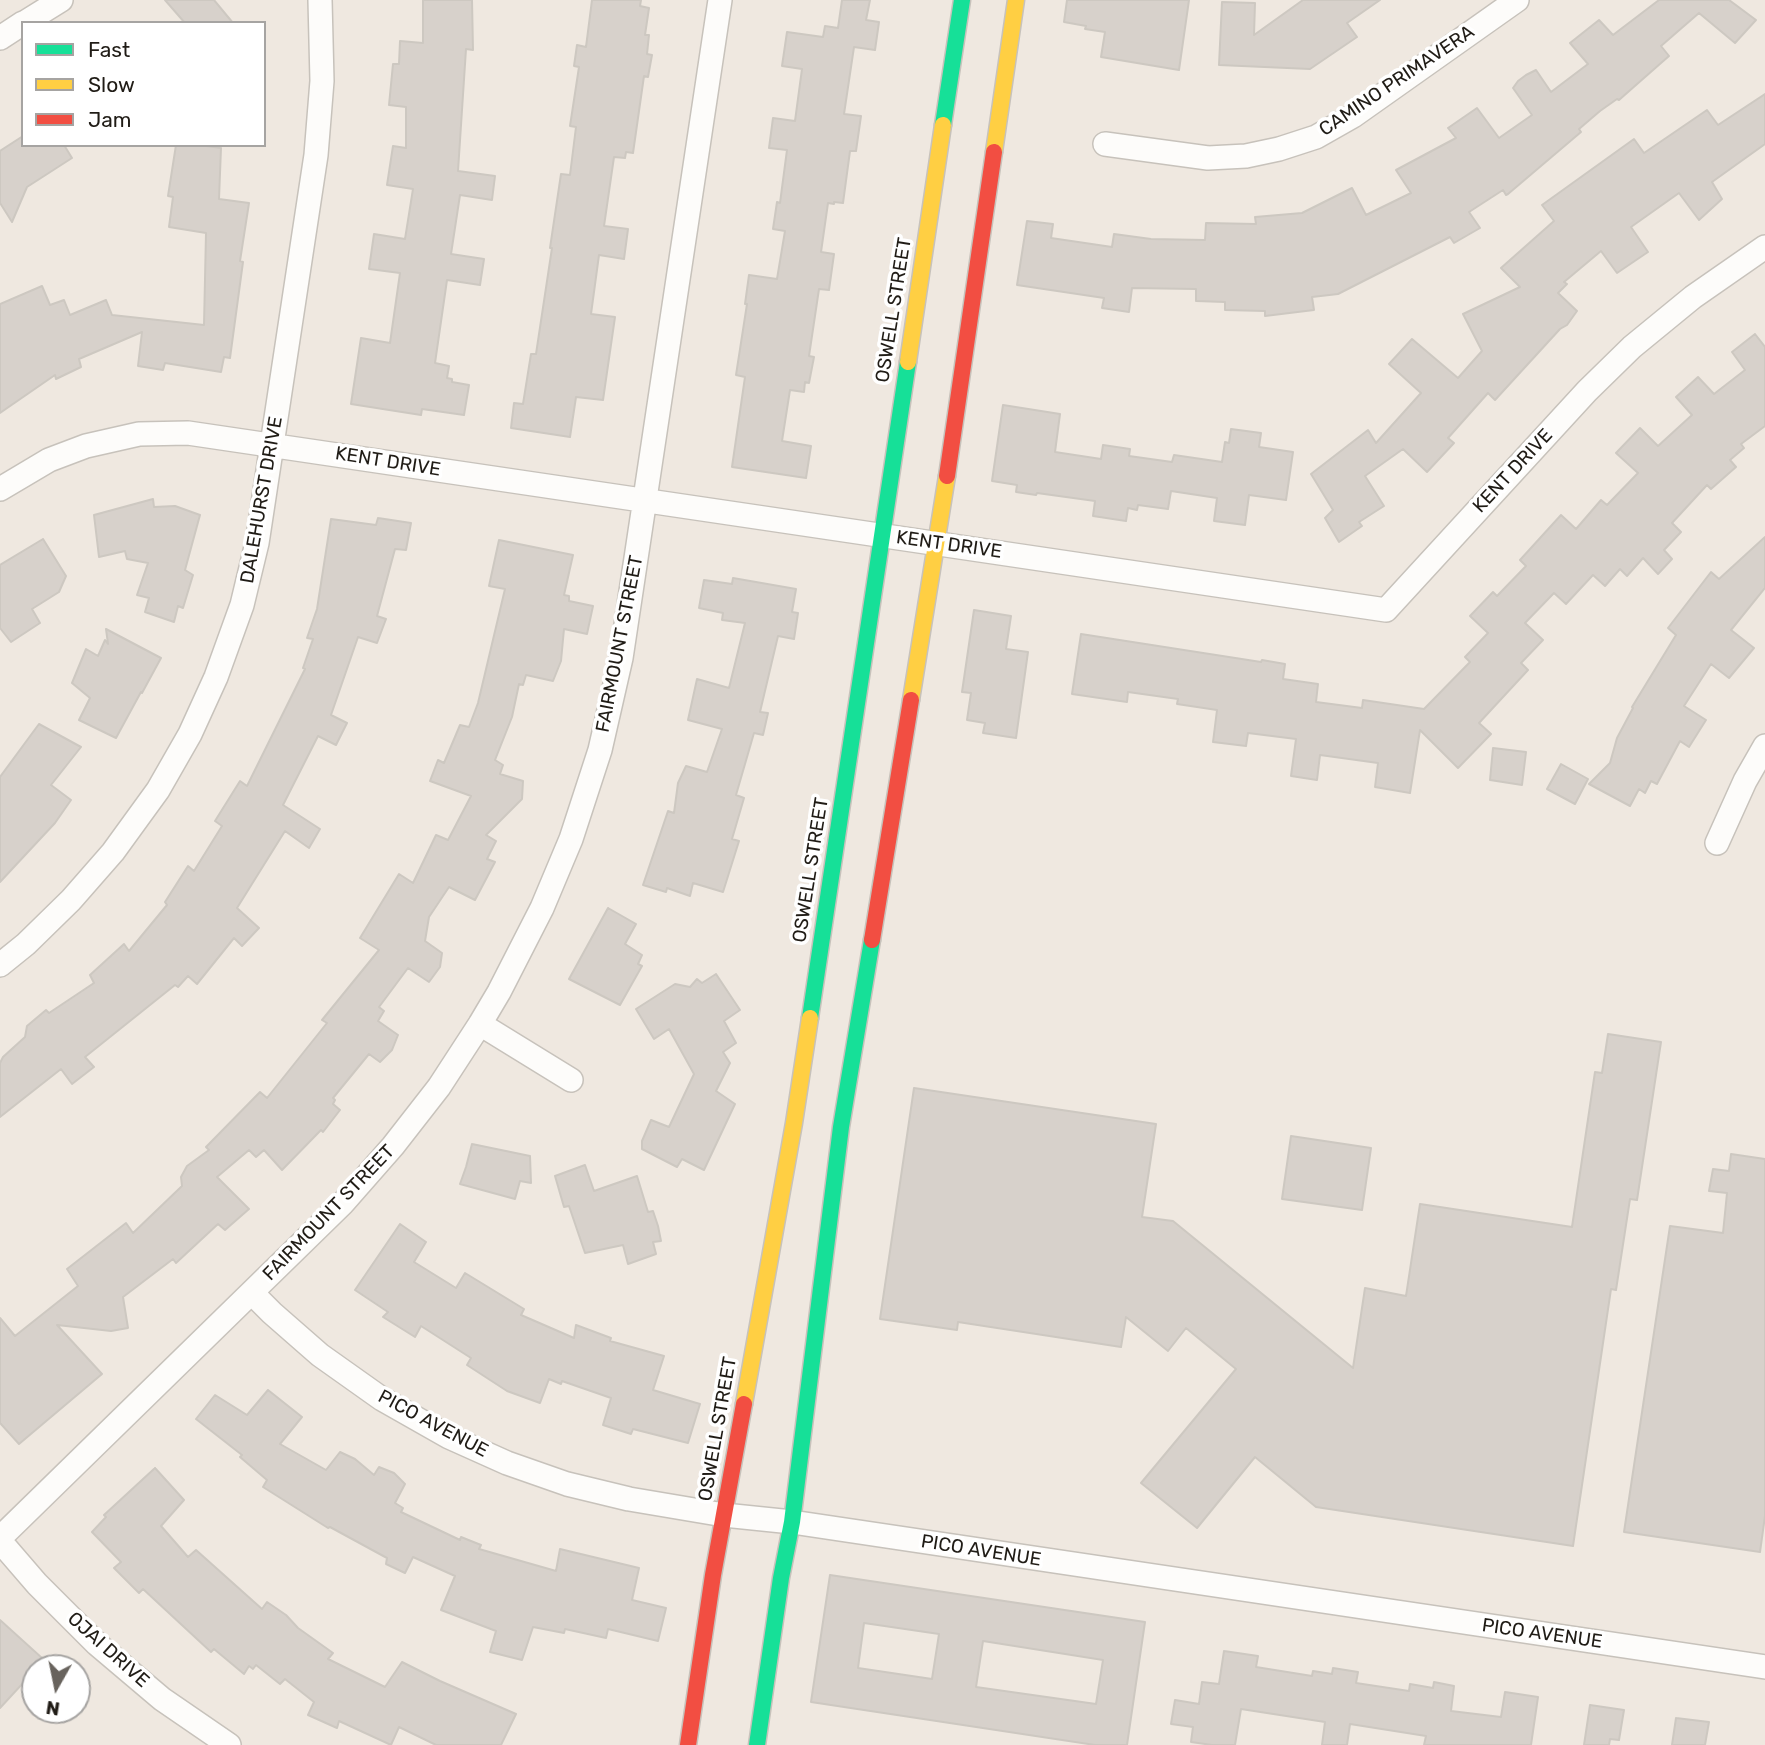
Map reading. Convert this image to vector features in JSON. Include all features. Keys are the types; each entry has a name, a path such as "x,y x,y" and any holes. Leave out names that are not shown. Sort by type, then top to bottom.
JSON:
{"main road":[{"name":"OSWELL STREET","path":"688,1745 713,1575 794,1123 962,0"},
{"path":"757,1745 781,1578 793,1522 841,1127 937,543 1016,0"}],"street":[{"path":"26,21 61,0"},
{"name":"DALEHURST DRIVE","path":"0,965 71,900 113,852 158,789 190,734 216,677 242,604 257,543 316,155 322,81 320,0"},
{"name":"FAIRMOUNT STREET","path":"0,1539 343,1203 393,1146 439,1087 480,1024 542,908 571,839 600,750 621,658 720,0"},
{"name":"CAMINO PRIMAVERA","path":"1105,144 1208,158 1246,156 1315,137 1353,116 1517,0"},
{"path":"0,37 21,24"},
{"name":"KENT DRIVE","path":"0,489 49,460 86,446 139,434 188,433 1386,610 1587,391 1633,347 1693,297 1765,247"},
{"path":"1717,843 1745,781 1765,746"},
{"path":"480,1024 571,1080"},
{"name":"PICO AVENUE","path":"252,1293 320,1355 382,1399 449,1437 507,1463 568,1484 629,1499 724,1515 793,1522 1765,1667"},
{"name":"OJAI DRIVE","path":"0,1539 37,1584 97,1644 162,1699 229,1745"}],"building":[{"path":"165,0 214,0 231,21 183,21"},
{"path":"423,0 472,0 473,50 466,49 458,171 495,176 492,200 460,195 451,254 484,259 480,285 447,280 435,363 449,366 447,378 452,379 452,382 469,385 464,415 422,409 421,415 351,404 361,338 390,343 400,273 369,269 374,234 405,239 413,189 387,185 393,146 406,148 406,107 389,105 393,64 399,64 400,41 423,43"},
{"path":"592,0 641,0 640,6 649,8 645,35 649,35 647,54 652,55 648,77 644,76 633,153 626,152 625,158 614,157 604,226 628,229 624,259 599,255 591,314 615,317 603,400 576,397 570,437 511,428 514,403 523,404 531,354 536,354 561,174 570,175 576,127 570,126 579,67 574,66 577,45 586,47"},
{"path":"842,0 870,0 866,20 879,22 875,50 854,47 844,114 861,116 856,151 850,151 843,203 828,203 821,252 834,254 829,290 819,289 809,356 814,357 809,383 805,382 804,392 790,390 782,441 811,446 806,478 732,467 745,377 736,375 749,275 777,279 785,231 773,229 777,202 780,203 787,150 769,148 773,118 795,121 802,69 782,66 787,32 823,37 825,26 838,28"},
{"path":"1067,0 1189,0 1179,70 1101,57 1105,32 1064,22"},
{"path":"1303,0 1380,0 1347,23 1357,37 1310,69 1219,65 1222,2 1255,3 1254,35"},
{"path":"1659,0 1729,0 1756,20 1735,43 1699,13 1661,46 1669,56 1619,100 1600,111 1579,129 1581,132 1508,194 1503,190 1469,212 1480,228 1454,243 1450,237 1338,294 1312,297 1314,310 1265,316 1265,311 1225,310 1225,302 1196,301 1196,289 1132,288 1129,312 1102,308 1104,298 1017,285 1027,221 1053,224 1051,238 1112,247 1114,234 1151,239 1205,240 1206,223 1256,224 1255,217 1302,213 1352,188 1366,215 1411,193 1396,170 1456,138 1448,128 1477,108 1499,138 1532,115 1513,88 1518,81 1536,70 1551,92 1588,64 1570,43 1599,20 1613,35"},
{"path":"1765,94 1765,144 1712,182 1722,199 1699,220 1679,193 1631,227 1648,252 1617,273 1601,251 1564,282 1567,284 1558,293 1577,311 1567,325 1560,329 1495,400 1488,393 1448,438 1454,443 1427,472 1403,449 1365,476 1384,506 1359,522 1362,526 1339,542 1325,518 1333,510 1311,474 1368,430 1376,443 1421,393 1389,364 1412,339 1458,378 1482,351 1463,314 1520,287 1501,268 1554,221 1542,205 1634,139 1644,153 1707,110 1718,125"},
{"path":"21,137 21,147 65,147 72,158 27,187 12,222 0,203 0,151"},
{"path":"176,147 214,147 221,148 219,199 249,203 230,358 224,357 221,372 165,363 163,370 138,366 142,332 79,359 81,367 56,379 55,375 0,413 0,304 42,286 50,305 64,300 70,315 106,300 112,315 204,325 206,233 169,227 173,197 168,196"},
{"path":"1755,334 1765,347 1765,426 1741,444 1744,448 1730,460 1736,467 1711,489 1707,485 1672,523 1681,532 1664,550 1672,559 1658,574 1643,558 1627,576 1620,569 1605,586 1593,575 1566,604 1554,593 1525,623 1543,640 1521,663 1528,670 1479,723 1491,734 1458,768 1420,730 1410,793 1375,787 1378,763 1320,755 1317,780 1291,776 1296,739 1248,733 1246,746 1213,742 1217,710 1177,704 1178,699 1128,692 1127,702 1072,694 1081,634 1285,664 1283,679 1318,684 1316,702 1362,708 1363,700 1424,709 1470,662 1465,657 1488,633 1470,616 1493,592 1497,596 1526,566 1520,560 1561,515 1576,529 1601,500 1607,505 1638,473 1616,453 1640,428 1658,446 1692,415 1676,397 1698,377 1714,394 1745,370 1732,352"},
{"path":"1003,405 1060,414 1055,452 1101,459 1103,445 1130,449 1129,456 1172,462 1174,455 1222,462 1225,442 1229,443 1231,429 1261,433 1259,447 1293,452 1286,500 1249,495 1245,525 1214,521 1217,498 1171,491 1168,509 1138,505 1137,510 1128,508 1126,521 1093,516 1095,501 1016,492 1017,485 992,481"},
{"path":"153,499 154,507 175,506 200,515 185,570 193,575 183,608 178,606 174,622 145,612 149,598 137,595 148,563 127,559 125,551 99,557 94,515"},
{"path":"378,518 411,523 406,550 395,549 377,616 386,619 377,643 358,637 331,715 347,723 336,745 318,736 283,805 320,829 309,848 285,831 237,908 259,928 242,946 234,938 197,984 188,976 178,987 175,985 85,1057 94,1067 72,1084 61,1069 0,1117 0,1063 3,1057 25,1037 27,1026 46,1010 49,1013 94,983 90,975 124,944 129,951 167,905 165,902 188,866 194,871 222,826 215,821 240,781 247,786 305,669 303,668 313,639 307,638 317,609 331,519 376,525"},
{"path":"1765,537 1765,588 1731,630 1754,648 1729,678 1711,664 1684,706 1706,720 1689,747 1680,741 1657,784 1651,781 1645,793 1639,789 1630,806 1589,784 1610,763 1617,738 1632,707 1676,635 1668,628 1711,572 1719,579"},
{"path":"43,539 66,576 59,592 32,609 40,623 11,642 0,628 0,565"},
{"path":"499,540 573,555 564,595 569,596 569,601 593,606 587,634 564,629 561,661 553,681 526,675 523,685 519,684 512,717 495,760 503,765 500,774 523,781 522,799 486,835 496,841 487,859 495,862 475,900 449,887 429,917 425,941 442,953 440,967 429,982 408,968 379,1007 384,1011 378,1021 398,1035 392,1050 380,1062 369,1054 333,1098 333,1104 340,1110 323,1132 321,1130 282,1170 264,1150 256,1157 249,1150 217,1177 249,1209 225,1230 218,1224 176,1263 173,1259 123,1297 128,1328 111,1331 57,1325 102,1374 19,1444 0,1423 0,1318 15,1336 78,1286 67,1269 126,1223 133,1233 182,1186 181,1177 187,1166 209,1150 206,1147 260,1092 267,1098 327,1023 322,1020 379,950 360,938 399,874 413,883 436,835 448,840 471,796 430,781 438,760 444,763 460,725 469,727 478,703 505,589 489,586"},
{"path":"733,578 796,589 792,612 798,613 794,639 778,636 760,712 768,713 763,735 754,733 736,795 744,798 732,839 739,841 723,892 693,883 690,896 667,888 666,892 643,885 668,811 674,813 678,783 686,766 707,772 722,729 688,720 697,679 729,688 745,623 722,620 723,613 699,608 704,580 732,584"},
{"path":"974,610 1011,616 1006,649 1028,652 1016,738 983,733 985,723 967,720 971,693 962,692"},
{"path":"106,629 161,658 116,738 79,720 90,698 72,683 86,649 98,656 105,640 108,644"},
{"path":"39,724 81,747 51,785 71,800 55,823 0,882 0,777"},
{"path":"1493,748 1526,752 1522,785 1490,780"},
{"path":"1561,764 1588,779 1575,804 1547,789"},
{"path":"608,908 636,924 625,944 642,955 638,964 642,966 620,1005 569,979"},
{"path":"716,974 740,1010 724,1021 736,1043 723,1052 730,1063 716,1091 735,1104 704,1170 682,1159 677,1167 642,1149 642,1141 651,1120 669,1127 694,1074 669,1029 654,1039 636,1009 675,984 690,987 697,979 702,983"},
{"path":"1608,1034 1661,1042 1637,1200 1630,1199 1616,1290 1611,1289 1573,1546 1316,1507 1255,1457 1197,1528 1141,1483 1236,1369 1186,1328 1168,1351 1126,1317 1121,1347 958,1322 957,1330 880,1319 914,1088 1156,1124 1142,1217 1173,1221 1353,1368 1365,1288 1406,1296 1420,1204 1572,1227 1595,1072 1602,1073"},
{"path":"1291,1136 1371,1148 1362,1210 1282,1199"},
{"path":"472,1144 530,1156 531,1183 520,1181 515,1199 460,1184"},
{"path":"1731,1154 1765,1159 1765,1516 1760,1552 1624,1532 1670,1226 1723,1233 1727,1193 1709,1191 1713,1169 1729,1171"},
{"path":"585,1165 594,1191 637,1176 648,1212 653,1211 658,1226 661,1241 653,1242 656,1254 628,1264 623,1245 585,1253 569,1206 564,1207 555,1176"},
{"path":"400,1224 426,1242 414,1262 456,1288 465,1273 524,1309 521,1315 574,1338 576,1325 611,1338 610,1341 664,1356 653,1390 700,1404 688,1443 633,1429 631,1434 603,1425 611,1398 562,1381 561,1384 549,1379 540,1403 507,1391 467,1365 471,1358 421,1326 415,1337 383,1317 388,1312 355,1290"},
{"path":"268,1390 302,1417 280,1444 326,1470 340,1452 355,1459 374,1475 379,1467 394,1473 405,1484 395,1503 403,1508 401,1512 460,1540 461,1537 481,1545 479,1549 556,1571 560,1549 639,1568 632,1600 666,1608 658,1641 608,1629 606,1638 565,1629 564,1633 533,1627 522,1660 490,1652 496,1631 441,1610 455,1576 413,1557 405,1573 386,1564 387,1558 328,1528 263,1487 267,1480 240,1457 242,1455 196,1419 215,1395 247,1415"},
{"path":"155,1468 184,1500 161,1526 188,1557 196,1550 262,1609 267,1602 333,1653 328,1659 385,1687 402,1662 516,1714 501,1745 436,1745 399,1727 391,1745 339,1721 337,1728 308,1715 314,1702 285,1679 280,1684 256,1665 253,1669 249,1666 244,1674 214,1649 211,1652 143,1589 139,1593 114,1568 121,1562 92,1532 106,1517 104,1515"},
{"path":"830,1575 1145,1622 1127,1745 1095,1745 811,1702","holes":["864,1623 939,1634 932,1679 858,1668","983,1641 1103,1660 1096,1704 976,1687"]},
{"path":"0,1620 38,1654 21,1654 21,1685 0,1708"},
{"path":"1224,1651 1258,1656 1256,1667 1312,1676 1313,1671 1332,1674 1333,1668 1358,1672 1356,1683 1409,1691 1410,1684 1433,1688 1434,1682 1454,1686 1451,1711 1501,1717 1505,1692 1538,1697 1531,1745 1424,1745 1426,1736 1350,1724 1347,1745 1322,1745 1325,1722 1241,1709 1235,1745 1191,1742 1193,1727 1171,1724 1175,1700 1199,1704 1202,1682 1219,1684"},
{"path":"1590,1705 1624,1710 1619,1740 1610,1739 1609,1745 1584,1745"},
{"path":"1676,1718 1709,1722 1705,1745 1672,1745"}],"traffic: fast":[{"path":"943,125 962,0"},
{"path":"810,1018 908,362"},
{"path":"757,1745 781,1578 792,1522 841,1127 872,940"}],"traffic: slow":[{"path":"994,152 1016,0"},
{"path":"908,362 943,125"},
{"path":"911,700 947,476"},
{"path":"744,1404 810,1018"}],"traffic: jam":[{"path":"947,476 994,152"},
{"path":"872,940 911,700"},
{"path":"688,1745 713,1575 744,1404"}]}
